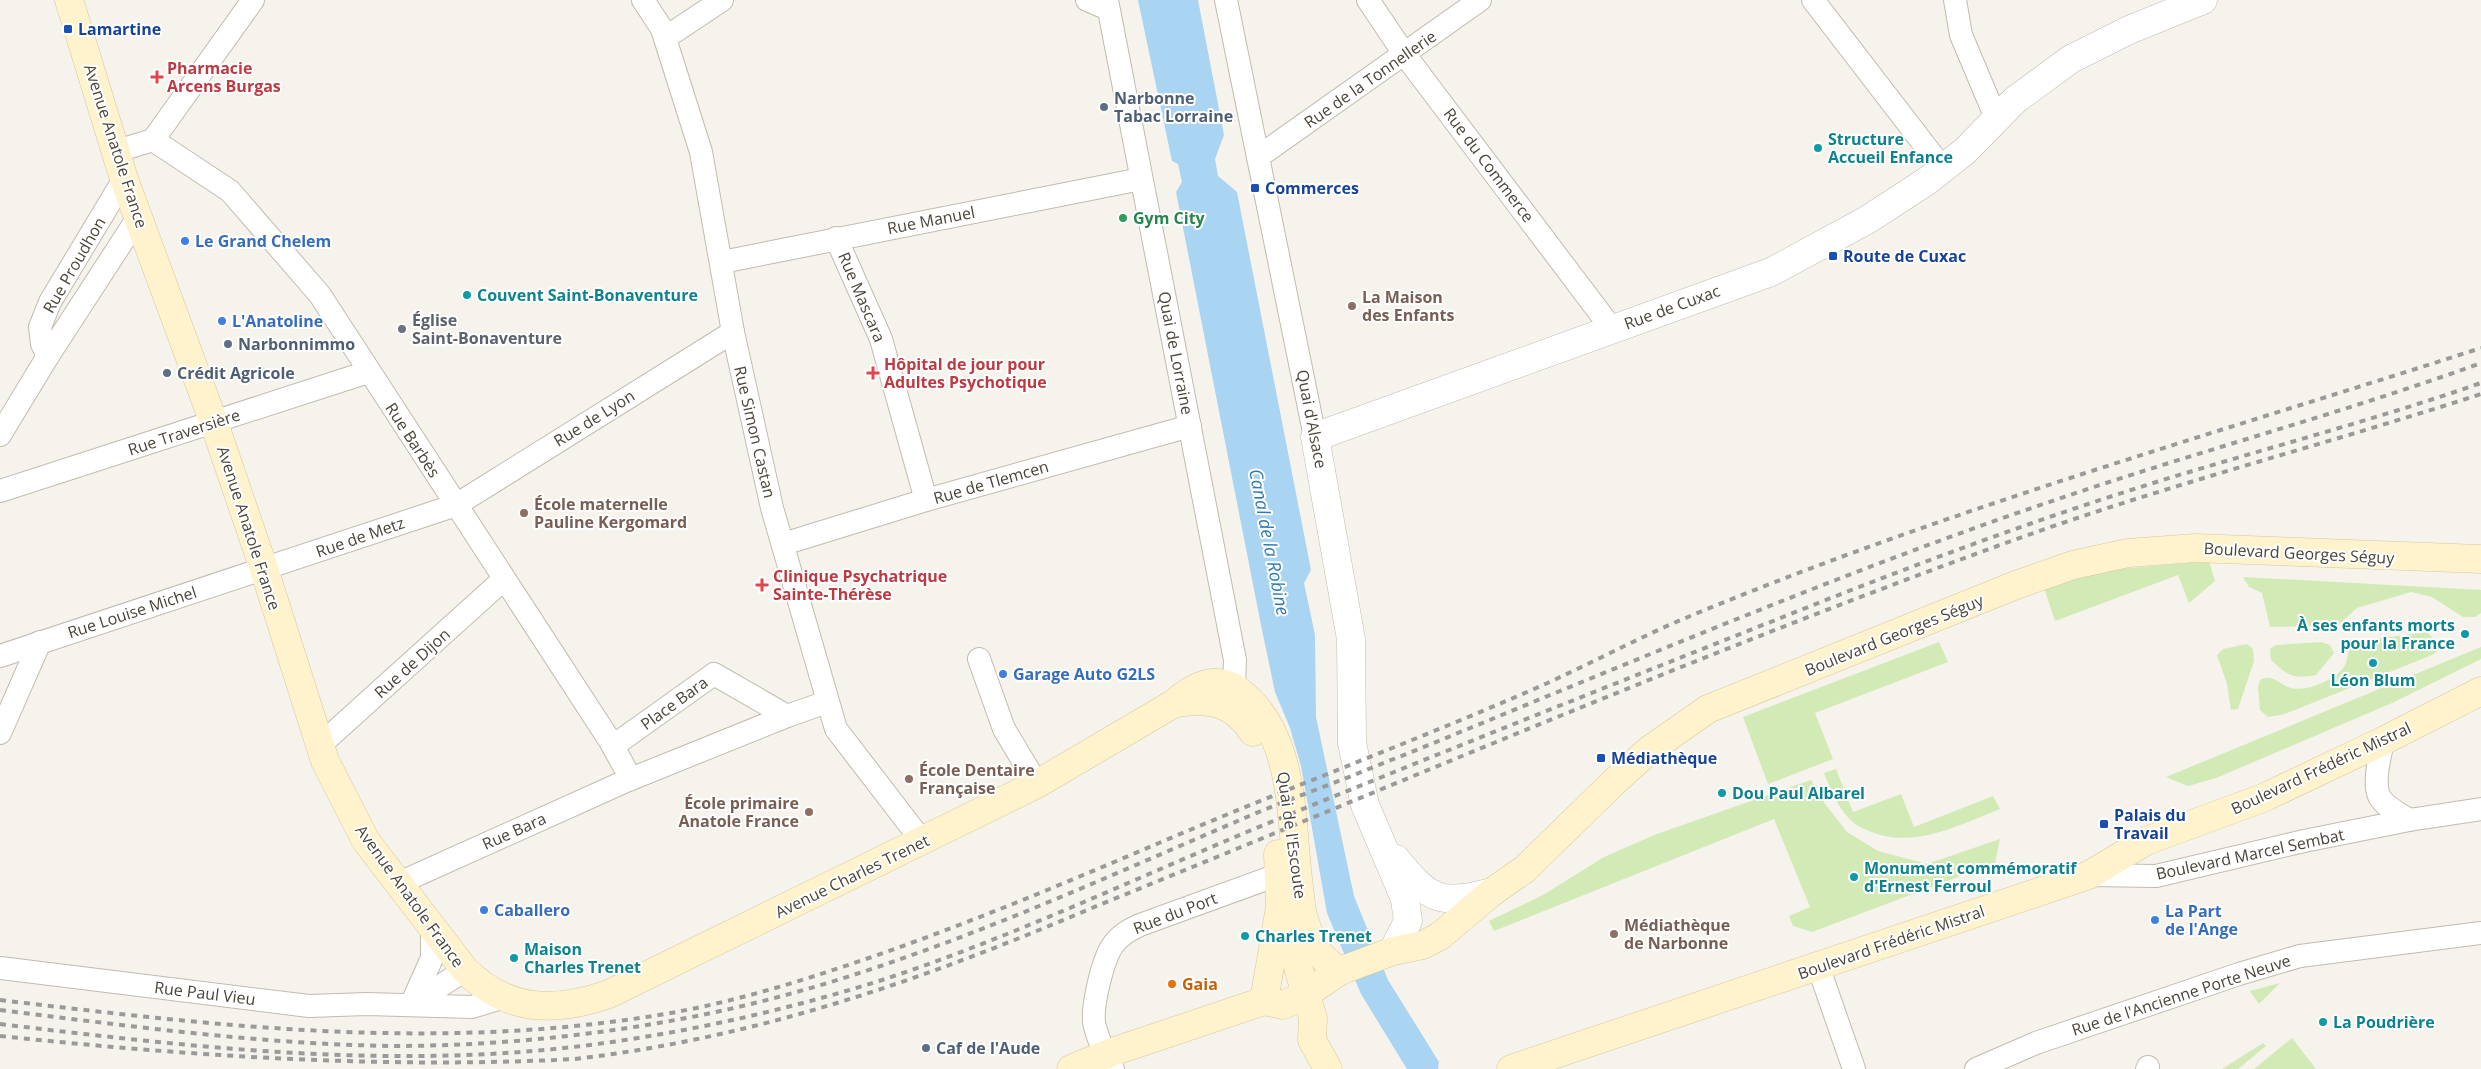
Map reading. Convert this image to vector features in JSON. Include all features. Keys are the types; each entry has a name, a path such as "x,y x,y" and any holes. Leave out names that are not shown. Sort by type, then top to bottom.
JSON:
{"main road":[{"name":"Avenue Anatole France","path":"69,0 117,151 124,179 214,423 264,569 319,746 339,791 366,841 397,884 471,976 508,1000"},
{"name":"Boulevard Georges Séguy","path":"1264,1001 1310,1006 1340,971 1393,951 1423,946 1440,936 1492,892 1525,869 1612,782 1648,751 1708,709 2016,586 2099,559 2158,550 2224,549 2411,558 2481,559"},
{"name":"Boulevard Frédéric Mistral","path":"1511,1069 1562,1060 1818,966 2089,875 2146,841 2263,798 2481,691"},
{"name":"Quai de l'Escoute","path":"1173,704 1232,697 1259,709 1279,750 1287,779 1303,915 1322,960 1340,971"},
{"name":"Quai de l'Escoute","path":"1232,697 1266,759 1272,782 1280,874 1280,907 1264,1001"},
{"name":"Avenue Charles Trenet","path":"508,1000 558,1006 592,1000 609,994 1037,784 1173,704"},
{"name":"Quai de l'Escoute","path":"1280,907 1310,1006 1312,1040 1328,1069"},
{"path":"1071,1069 1109,1062 1264,1001"}],"street":[{"path":"117,151 153,140 254,0"},
{"name":"Rue Simon Castan","path":"643,0 662,29 701,152 733,332 772,508 827,702 840,735 922,841"},
{"path":"664,38 722,0"},
{"path":"1087,0 1108,5"},
{"name":"Quai d'Alsace","path":"1226,0 1315,437 1352,639 1352,743 1366,804 1405,899 1408,921 1393,951"},
{"name":"Rue du Commerce","path":"1368,0 1405,55 1617,327"},
{"name":"Rue de la Tonnellerie","path":"1258,157 1405,55 1480,0"},
{"path":"1813,0 1943,169"},
{"path":"1955,0 1961,35 1996,118"},
{"name":"Rue de Cuxac","path":"1315,437 1771,272 1867,220 1943,169 1965,151 1996,118 2037,82 2072,59 2129,30 2203,0"},
{"name":"Quai de Lorraine","path":"1108,5 1235,660 1232,697"},
{"name":"Rue Barbès","path":"153,140 230,191 320,295 368,372 614,746 631,779"},
{"name":"Rue Proudhon","path":"48,356 42,344 40,327 50,302 124,179"},
{"name":"Rue Manuel","path":"722,262 1141,179"},
{"name":"Rue Proudhon","path":"0,436 48,356 138,216"},
{"name":"Rue Mascara","path":"836,238 881,339 926,500"},
{"name":"Rue de Lyon","path":"456,505 733,332"},
{"name":"Rue Traversière","path":"0,491 368,372"},
{"name":"Rue de Tlemcen","path":"793,541 926,500 1190,426"},
{"name":"Rue de Metz","path":"264,569 456,505"},
{"path":"2411,558 2481,569"},
{"name":"Rue Louise Michel","path":"0,656 264,569"},
{"name":"Rue de Dijon","path":"319,746 504,579"},
{"path":"0,733 40,642"},
{"path":"979,659 1004,729 1037,784"},
{"name":"Place Bara","path":"614,746 714,674 787,716"},
{"path":"631,779 787,716 827,702"},
{"path":"2382,741 2377,780 2379,796 2390,807 2409,820"},
{"name":"Rue Bara","path":"397,884 631,779"},
{"name":"Boulevard Marcel Sembat","path":"2089,875 2156,876 2304,841 2409,820 2481,809"},
{"name":"Quai d'Alsace","path":"1379,839 1415,883 1435,897 1460,900 1492,892"},
{"name":"Rue du Port","path":"1109,1062 1094,1026 1095,1002 1112,946 1124,933 1140,925 1280,874"},
{"path":"411,1005 432,958 432,927"},
{"name":"Rue de l'Ancienne Porte Neuve","path":"1976,1069 2036,1042 2239,974 2300,956 2481,933"},
{"path":"1818,966 1854,1069"},
{"name":"Rue Paul Vieu","path":"0,968 309,1006 411,1005 472,1007 508,1000"},
{"path":"411,1005 471,976"},
{"path":"456,1006 471,976"},
{"name":"Boulevard Frédéric Mistral","path":"1542,1069 1562,1060"}],"green space":[{"path":"2209,561 2215,581 2189,603 2178,575 2055,621 2044,588 2096,571"},
{"path":"2243,577 2481,590 2481,613 2475,617 2463,617 2432,597 2411,592 2357,608 2337,626 2270,627 2262,593 2249,587"},
{"path":"2427,632 2438,644 2438,651 2432,655 2285,714 2268,717 2260,710 2258,687 2260,680 2264,678 2274,679 2294,689 2310,687 2334,677 2340,672 2346,664 2353,642"},
{"path":"1939,642 1948,662 1815,713 1833,759 1768,784 1743,717"},
{"path":"2321,642 2330,645 2334,653 2316,675 2302,677 2291,675 2271,660 2270,649 2276,645"},
{"path":"2247,644 2253,649 2254,661 2238,709 2231,710 2227,684 2217,655 2223,649"},
{"path":"2481,647 2481,659 2392,703 2216,778 2188,786 2166,777"},
{"path":"1836,769 1853,812 1901,794 1914,827 1993,796 2000,809 1952,828 1918,837 1884,836 1857,825 1844,813 1824,773"},
{"path":"1811,780 1822,800 1847,832 1878,851 1927,864 2000,839 1995,863 1812,932 1793,926 1789,916 1810,907 1774,819 1494,931 1489,921 1543,895 1604,857 1657,834"},
{"path":"2280,983 2259,1004 2250,991"},
{"path":"2292,1038 2316,1069 2254,1069"},
{"path":"2263,1043 2266,1046 2238,1069 2222,1069"}],"water":[{"name":"Canal de la Robine","path":"1138,0 1198,0 1224,135 1215,159 1218,176 1237,192 1311,570 1304,583 1315,635 1316,717 1354,896 1388,980 1439,1062 1438,1069 1407,1069 1361,994 1327,913 1301,766 1290,728 1275,692 1261,625 1176,192 1182,182 1178,164 1172,161"}],"railway":[{"path":"0,1000 167,1019 250,1026 332,1031 415,1033 497,1032 581,1025 665,1014 737,999 854,963 1008,906 1487,709 1552,681 1676,622 1774,582 1874,545 2075,476 2481,348"},
{"path":"0,1010 244,1038 342,1045 391,1046 493,1043 562,1037 664,1022 741,1006 817,986 965,936 1038,907 1269,808 1764,608 1947,538 2121,478 2379,398 2481,363"},
{"path":"0,1024 214,1047 286,1052 429,1056 501,1053 612,1042 689,1029 804,1003 879,981 977,946 1396,771 1830,598 1958,550 2131,490 2438,398 2481,383"},
{"path":"0,1036 215,1055 287,1059 503,1062 575,1059 644,1049 712,1036 778,1020 843,1001 971,957 1678,668 1911,578 2084,516 2481,394"}],"place":[{"name":"Lamartine","path":"68,29"},
{"name":"Pharmacie Arcens Burgas","path":"157,77"},
{"name":"Narbonne Tabac Lorraine","path":"1104,107"},
{"name":"Structure Accueil Enfance","path":"1818,148"},
{"name":"Commerces","path":"1255,188"},
{"name":"Gym City","path":"1123,218"},
{"name":"Le Grand Chelem","path":"185,241"},
{"name":"Route de Cuxac","path":"1833,256"},
{"name":"Couvent Saint-Bonaventure","path":"467,295"},
{"name":"La Maison des Enfants","path":"1352,306"},
{"name":"L'Anatoline","path":"222,321"},
{"name":"Église Saint-Bonaventure","path":"402,329"},
{"name":"Narbonnimmo","path":"228,344"},
{"name":"Crédit Agricole","path":"167,373"},
{"name":"Hôpital de jour pour Adultes Psychotique","path":"873,373"},
{"name":"École maternelle Pauline Kergomard","path":"524,513"},
{"name":"Clinique Psychatrique Sainte-Thérèse","path":"762,585"},
{"name":"À ses enfants morts pour la France","path":"2465,634"},
{"name":"Léon Blum","path":"2373,663"},
{"name":"Garage Auto G2LS","path":"1003,674"},
{"name":"Médiathèque","path":"1601,758"},
{"name":"École Dentaire Française","path":"909,779"},
{"name":"Dou Paul Albarel","path":"1722,793"},
{"name":"École primaire Anatole France","path":"809,812"},
{"name":"Palais du Travail","path":"2104,824"},
{"name":"Monument commémoratif d'Ernest Ferroul","path":"1854,877"},
{"name":"Caballero","path":"484,910"},
{"name":"La Part de l'Ange","path":"2155,920"},
{"name":"Médiathèque de Narbonne","path":"1614,934"},
{"name":"Charles Trenet","path":"1245,936"},
{"name":"Maison Charles Trenet","path":"514,958"},
{"name":"Gaia","path":"1172,984"},
{"name":"La Poudrière","path":"2323,1022"},
{"name":"Caf de l'Aude","path":"926,1048"}]}
